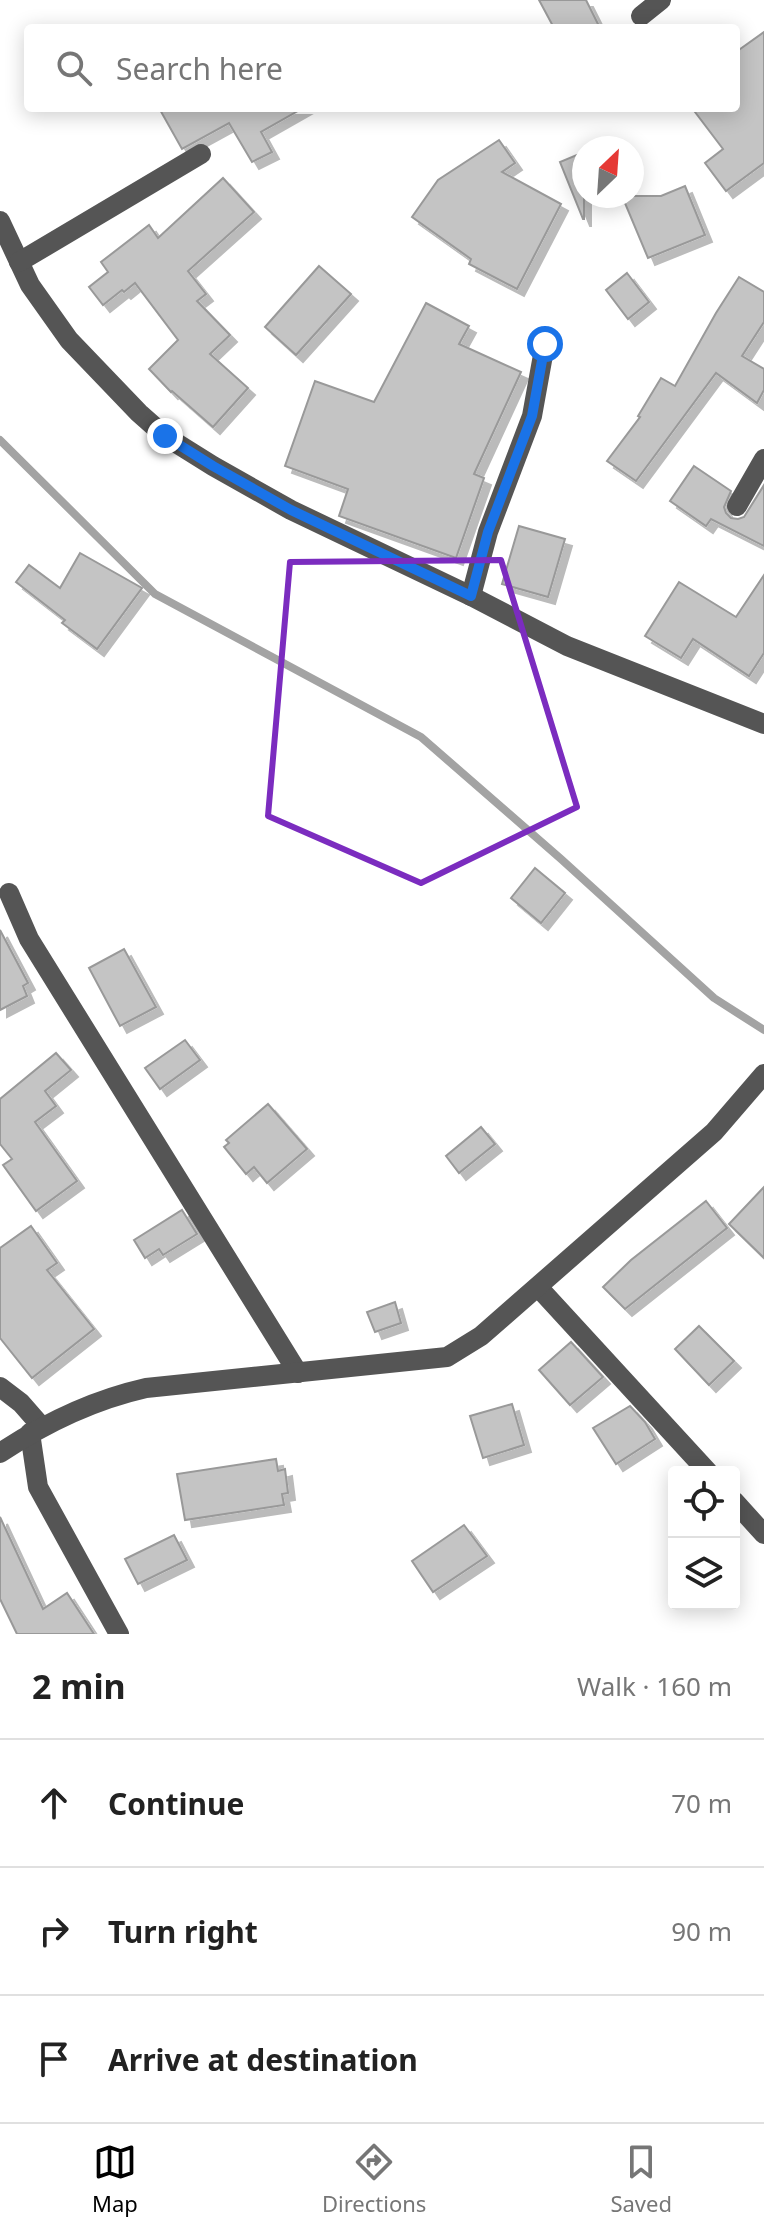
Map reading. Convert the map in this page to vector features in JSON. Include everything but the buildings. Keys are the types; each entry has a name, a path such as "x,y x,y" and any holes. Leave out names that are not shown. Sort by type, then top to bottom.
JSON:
{"street":[{"path":"641,16 661,0"},
{"path":"19,262 201,154"},
{"path":"0,221 30,285 69,340 165,436 291,510 471,596 567,646 764,724"},
{"path":"471,596 488,532 532,416 545,344"},
{"path":"737,506 764,459"},
{"path":"9,893 29,939 298,1373"},
{"path":"0,1453 36,1430 114,1395 146,1388 447,1357 481,1336 714,1132 764,1074"},
{"path":"538,1287 702,1466"},
{"path":"0,1387 21,1403 36,1430 38,1487 119,1634"},
{"path":"740,1508 764,1534"}],"highlighted area":[{"path":"501,560 577,807 421,883 268,816 290,562"}],"waterway":[{"path":"0,440 155,594 421,737 714,998 764,1030"}],"route":[{"path":"165,436 291,510 471,596 488,532 532,416 545,344"}]}
